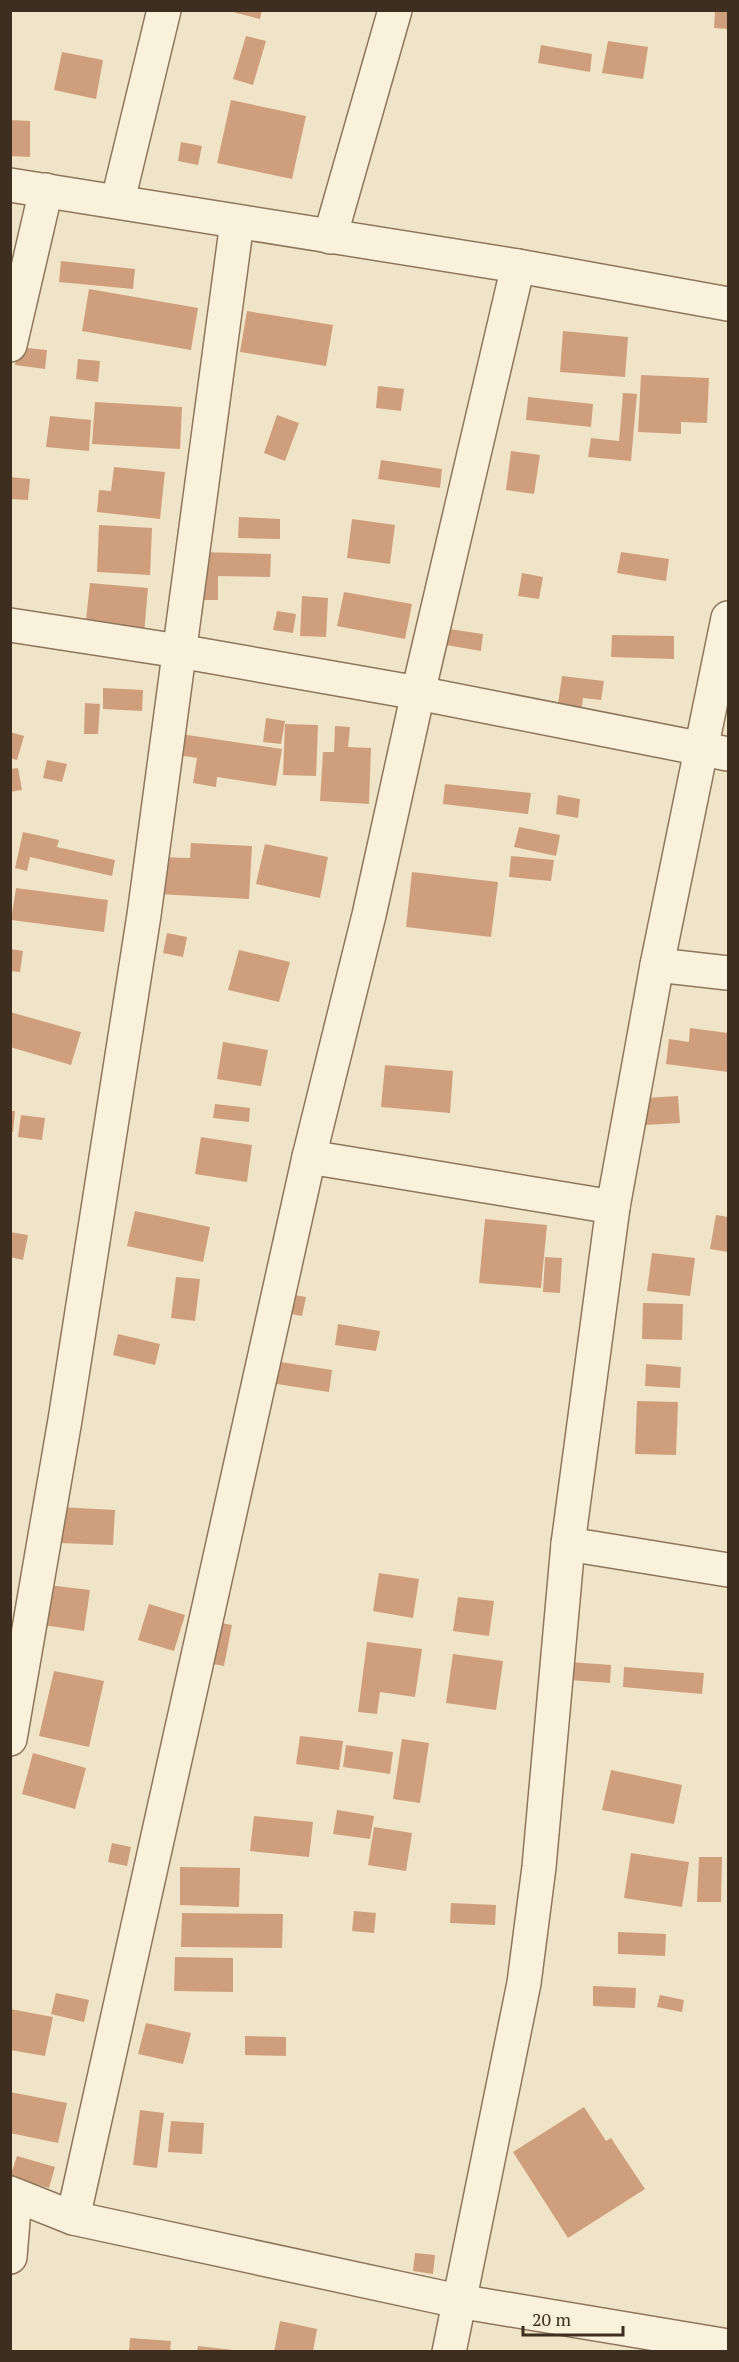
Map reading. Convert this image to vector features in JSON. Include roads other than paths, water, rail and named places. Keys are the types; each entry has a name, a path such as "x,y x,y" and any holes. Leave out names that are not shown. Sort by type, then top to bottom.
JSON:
{"street":[{"path":"118,200 164,10"},
{"path":"330,237 395,10"},
{"path":"10,185 118,200 237,222 518,266 729,304"},
{"path":"10,345 46,190"},
{"path":"10,1739 65,1420 144,915 237,222"},
{"path":"73,2218 309,1158 369,915 418,693 518,266"},
{"path":"449,2352 524,1983 539,1868 568,1544 613,1207 657,965 715,752 729,618"},
{"path":"10,625 179,651 418,693 715,752"},
{"path":"657,965 729,973"},
{"path":"309,1158 613,1207"},
{"path":"568,1544 729,1570"},
{"path":"10,2257 13,2194 73,2218 458,2301 729,2346"}]}
